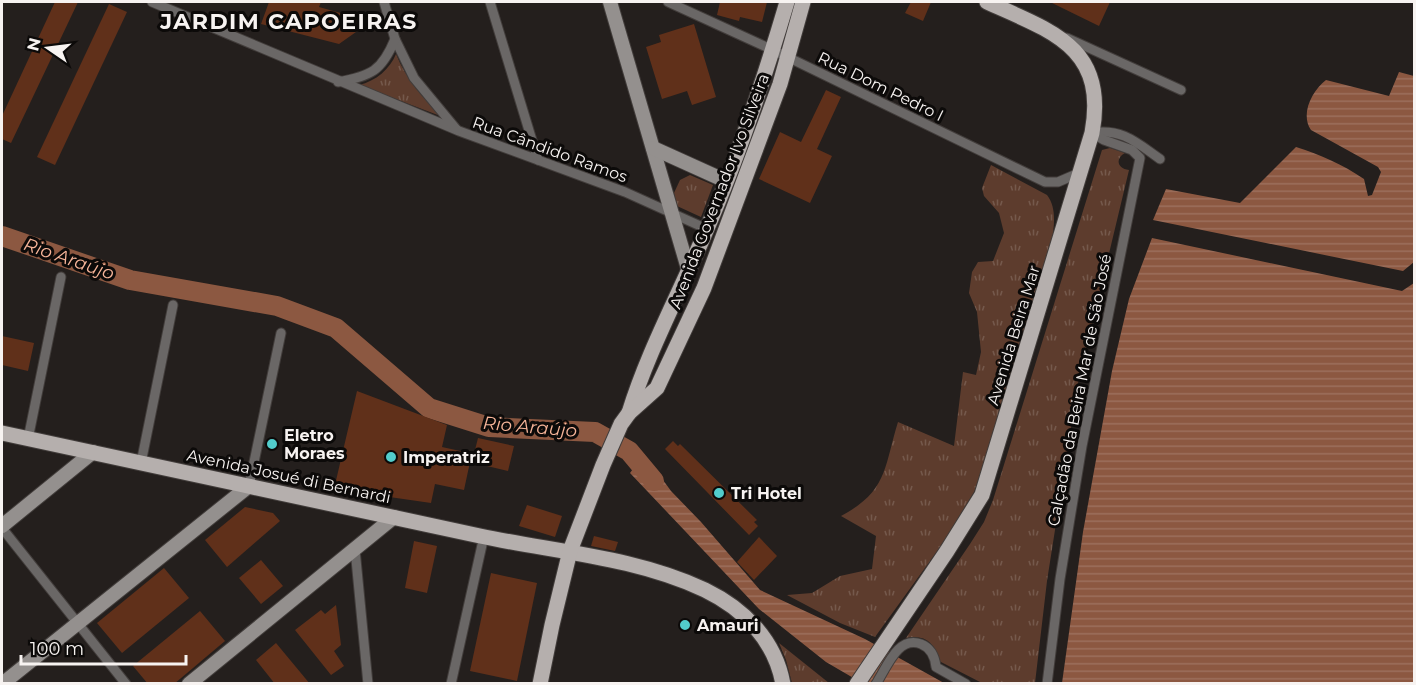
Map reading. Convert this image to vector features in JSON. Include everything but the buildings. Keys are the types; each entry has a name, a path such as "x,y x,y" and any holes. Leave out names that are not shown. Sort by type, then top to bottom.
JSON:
{"main road":[{"name":"Avenida Governador Ivo Silveira","path":"625,419 639,379 726,182 773,50 787,2"},
{"name":"Avenida Governador Ivo Silveira","path":"625,419 657,388 704,288 788,58 803,2"},
{"name":"Avenida Beira Mar","path":"857,684 894,641 982,495 1092,133 1095,100 1086,69 1078,55 1054,32 987,2"},
{"path":"726,182 741,188"},
{"path":"540,684 570,551 603,465 625,419"},
{"name":"Avenida Josué di Bernardi","path":"2,433 484,536 570,551 655,572 683,581 739,611 765,639 775,655 783,684"}],"street":[{"path":"155,2 338,82 459,131"},
{"name":"Rua Cândido Ramos","path":"384,2 395,39 414,78 459,131 624,192 707,229"},
{"path":"490,2 538,160"},
{"path":"610,2 688,272"},
{"name":"Rua Dom Pedro I","path":"668,2 773,50 1046,182 1058,182 1082,171"},
{"path":"1054,32 1181,90"},
{"path":"338,82 374,72 388,56 395,39"},
{"path":"1078,55 1094,50"},
{"path":"1092,133 1104,131 1118,133 1160,159"},
{"name":"Calçadão da Beira Mar de São José","path":"1047,684 1060,579 1082,446 1140,158 1132,150 1110,143 1092,133"},
{"path":"652,148 726,182"},
{"path":"664,188 675,168 686,163"},
{"path":"28,439 61,277"},
{"path":"141,463 173,305"},
{"path":"2,684 249,486 282,333"},
{"path":"93,453 2,527 126,684"},
{"path":"189,684 394,517"},
{"path":"451,684 484,536"},
{"path":"355,549 368,684"},
{"path":"876,684 894,641 926,646 935,659 936,667 966,684"}],"green space":[{"path":"396,54 416,88 443,117 359,85 382,74"},
{"path":"1110,148 1125,153 1119,163 1122,168 1129,170 1078,383 1047,581 1035,683 982,683 939,661 935,649 928,641 918,637 906,638 984,522 993,500 1102,150"},
{"path":"991,165 1047,195 1054,211 1052,241 987,457 974,492 943,543 875,637 840,623 787,595 812,593 840,576 872,569 876,536 841,516 856,507 876,487 886,465 898,422 954,446 963,372 976,375 981,352 977,312 969,293 972,272 978,262 993,261 1004,233 999,213 984,196 982,188"},
{"path":"690,175 713,185 701,217 677,206 674,193 680,180"},
{"path":"779,643 829,683 792,683"}],"shaded area":[{"path":"1399,72 1414,76 1414,262 1403,271 1153,220 1166,189 1240,203 1296,147 1331,160 1364,179 1368,196 1372,195 1381,172 1378,167 1311,130 1307,110 1312,96 1326,80 1389,96"},
{"path":"1152,238 1402,291 1414,283 1414,683 1062,683 1083,532 1112,371 1129,299"},
{"path":"644,454 671,491 760,590 865,639 944,683 862,683 826,662 759,609 630,473"}],"waterway":[{"name":"Rio Araújo","path":"2,236 130,280 277,306 336,328 429,408 489,427 595,432 629,451 654,481"}],"place":[{"name":"Eletro Moraes","path":"272,444"},
{"name":"Imperatriz","path":"391,457"},
{"name":"Tri Hotel","path":"719,493"},
{"name":"Amauri","path":"685,625"}],"district":[{"name":"JARDIM CAPOEIRAS","path":"289,21"}]}
